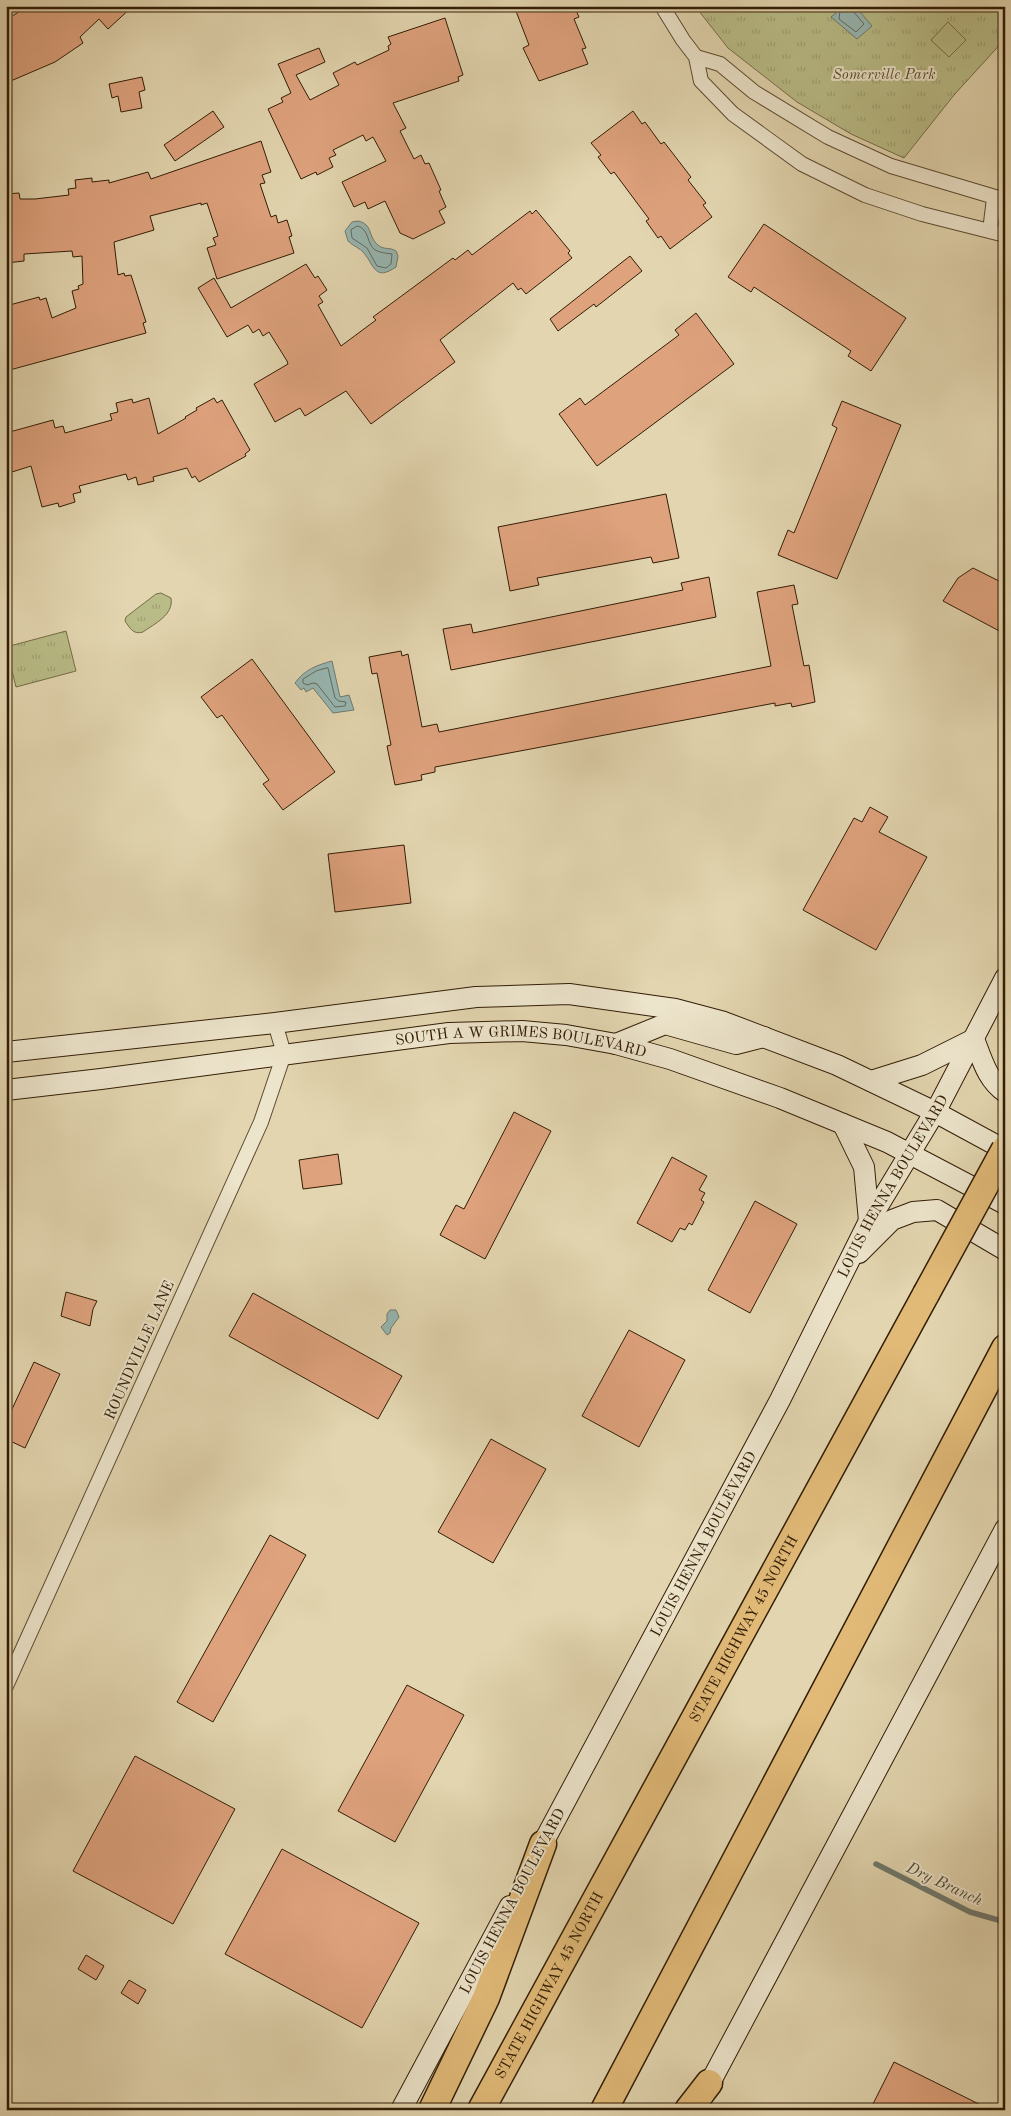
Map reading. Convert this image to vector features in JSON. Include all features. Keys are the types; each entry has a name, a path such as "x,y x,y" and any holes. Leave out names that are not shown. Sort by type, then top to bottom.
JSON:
{"highway":[{"name":"STATE HIGHWAY 45 NORTH","path":"481,2110 1005,1149"},
{"path":"604,2110 1005,1348"},
{"path":"432,2110 486,1998 543,1844"},
{"path":"688,2110 709,2083"}],"main road":[{"name":"LOUIS HENNA BOULEVARD","path":"401,2110 780,1400 869,1221 909,1152 935,1112 1005,978"},
{"path":"6,1052 275,1024 476,997 569,994 675,1009 724,1022 837,1064 1005,1149"},
{"path":"616,1044 665,1024 736,1044 764,1037"},
{"name":"SOUTH A W GRIMES BOULEVARD","path":"6,1090 449,1033 522,1031 616,1044 670,1059 780,1098 909,1152 1005,1204"},
{"path":"870,1081 922,1065 974,1039 995,1086 1005,1092"},
{"path":"843,1124 864,1168 869,1221"},
{"path":"848,1266 892,1220 913,1212 937,1210 1005,1250"},
{"path":"696,2110 1005,1529"}],"street":[{"path":"662,6 683,40 696,56 702,81 733,114 802,164 865,194 922,214 1005,235"},
{"path":"696,56 720,64 754,92 828,137 891,166 999,199 990,231"},
{"path":"275,1024 284,1054"},
{"name":"ROUNDVILLE LANE","path":"6,1686 261,1122 284,1054"}],"green space":[{"name":"Somerville Park","path":"695,6 1005,6 1005,39 954,95 904,158 851,134 797,102 728,48"},
{"path":"948,22 966,40 949,57 931,40"},
{"path":"161,593 171,598 171,604 166,614 143,632 137,633 132,630 125,621 126,617 156,594"},
{"path":"66,631 76,671 16,687 6,647"}],"water":[{"path":"830,6 855,6 872,26 857,39 831,17 836,13"},
{"path":"358,221 366,225 378,245 396,251 398,256 396,267 384,273 376,271 362,251 348,241 345,231 352,222"},
{"path":"332,661 340,697 349,695 354,710 333,713 313,688 306,692 304,688 301,690 295,683 311,669"},
{"path":"390,1310 396,1310 399,1317 387,1335 381,1327 387,1321 387,1314"}],"building":[{"path":"28,6 133,6 108,29 99,19 80,37 83,43 55,62 6,83 6,20"},
{"path":"514,6 574,6 579,17 574,19 586,48 582,49 588,64 539,81 523,48 529,45"},
{"path":"445,18 463,75 458,77 459,81 393,103 406,128 400,131 414,159 421,155 425,164 429,163 446,207 439,211 445,223 413,239 400,233 385,201 368,209 365,202 354,207 342,182 386,161 373,137 366,141 363,135 333,150 336,155 329,158 333,167 317,175 316,172 301,179 268,109 283,102 281,98 291,93 278,64 319,48 325,62 296,75 310,100 339,85 333,73 355,62 357,65 389,50 388,46 391,44 388,37"},
{"path":"142,77 145,90 139,92 142,108 121,112 118,96 112,98 109,84"},
{"path":"213,111 224,127 175,161 164,145"},
{"path":"633,111 642,124 645,122 661,144 664,142 691,177 688,180 706,203 703,205 712,217 670,249 661,236 658,238 646,221 649,219 614,172 611,174 598,157 601,155 591,143"},
{"path":"261,141 271,172 262,175 265,183 260,184 271,217 276,215 278,223 287,220 292,236 289,237 294,253 217,279 207,248 216,245 213,238 218,236 207,203 150,216 154,230 114,242 118,275 124,273 125,276 131,275 146,322 143,323 146,333 6,371 6,306 39,297 40,300 46,298 52,318 76,308 72,291 79,289 78,286 83,284 82,256 73,257 72,251 24,254 24,261 6,263 6,194 19,193 20,199 35,199 69,195 68,189 76,188 75,180 92,178 92,182 109,180 109,183 148,172 151,179"},
{"path":"536,210 570,251 568,253 572,258 526,294 521,288 518,290 513,283 440,340 455,362 371,424 346,391 305,416 300,408 275,422 254,384 288,364 287,361 269,332 263,336 259,329 253,333 248,325 227,337 198,288 214,278 231,308 306,264 315,278 318,276 327,290 319,296 323,302 318,305 341,346 376,320 373,317 453,258 455,260 468,250 472,255 530,211 532,214"},
{"path":"764,224 906,318 871,371 848,356 851,351 754,287 751,292 728,277"},
{"path":"630,256 642,271 596,307 594,304 558,331 550,319"},
{"path":"696,313 734,364 597,466 559,414 580,398 585,405 679,335 675,330"},
{"path":"149,398 158,434 186,418 197,410 196,408 214,398 217,403 222,400 250,450 245,454 246,456 199,482 195,476 192,478 187,468 153,477 154,481 138,485 136,477 128,480 126,474 79,486 81,492 73,494 75,502 59,507 58,503 42,507 31,466 12,472 6,453 6,433 53,420 55,428 63,426 65,433 112,420 110,414 118,412 116,403 132,399 133,403"},
{"path":"842,401 901,425 837,579 778,555 788,530 794,533 837,428 832,425"},
{"path":"666,494 679,558 653,563 651,557 537,578 539,585 510,591 498,527"},
{"path":"973,568 1005,584 1005,634 943,601 958,578"},
{"path":"709,577 716,617 451,670 443,629 471,624 473,633 683,590 681,583"},
{"path":"794,585 798,604 792,605 804,666 809,665 815,702 792,707 791,703 775,706 775,703 435,767 435,772 421,775 422,780 395,785 387,746 391,745 377,673 372,674 369,657 401,651 402,656 408,654 422,727 437,724 439,732 771,666 757,592"},
{"path":"252,659 335,772 283,810 263,784 269,780 222,715 217,718 201,697"},
{"path":"870,807 888,817 879,832 927,857 876,950 803,910 854,818 862,822"},
{"path":"404,845 411,903 335,912 328,854"},
{"path":"514,1112 551,1131 485,1259 440,1235 456,1205 464,1209"},
{"path":"338,1154 342,1184 303,1189 299,1160"},
{"path":"672,1157 707,1176 699,1190 705,1193 701,1200 704,1202 692,1225 689,1223 685,1230 680,1228 672,1242 637,1223"},
{"path":"755,1201 797,1224 750,1313 708,1290"},
{"path":"66,1292 97,1301 93,1309 90,1326 61,1316"},
{"path":"253,1293 402,1376 378,1419 229,1336"},
{"path":"629,1330 685,1360 639,1447 582,1416"},
{"path":"34,1362 60,1374 25,1448 6,1439 6,1422"},
{"path":"491,1439 546,1469 493,1563 438,1532"},
{"path":"270,1535 306,1555 213,1722 177,1702"},
{"path":"407,1685 464,1715 395,1842 338,1811"},
{"path":"135,1756 235,1809 173,1924 73,1871"},
{"path":"282,1849 419,1923 362,2028 225,1954"},
{"path":"86,1955 104,1966 96,1980 78,1969"},
{"path":"129,1980 146,1990 138,2004 121,1993"},
{"path":"894,2062 991,2110 870,2110"}],"waterway":[{"name":"Dry Branch","path":"876,1864 970,1912 1005,1922"}]}
